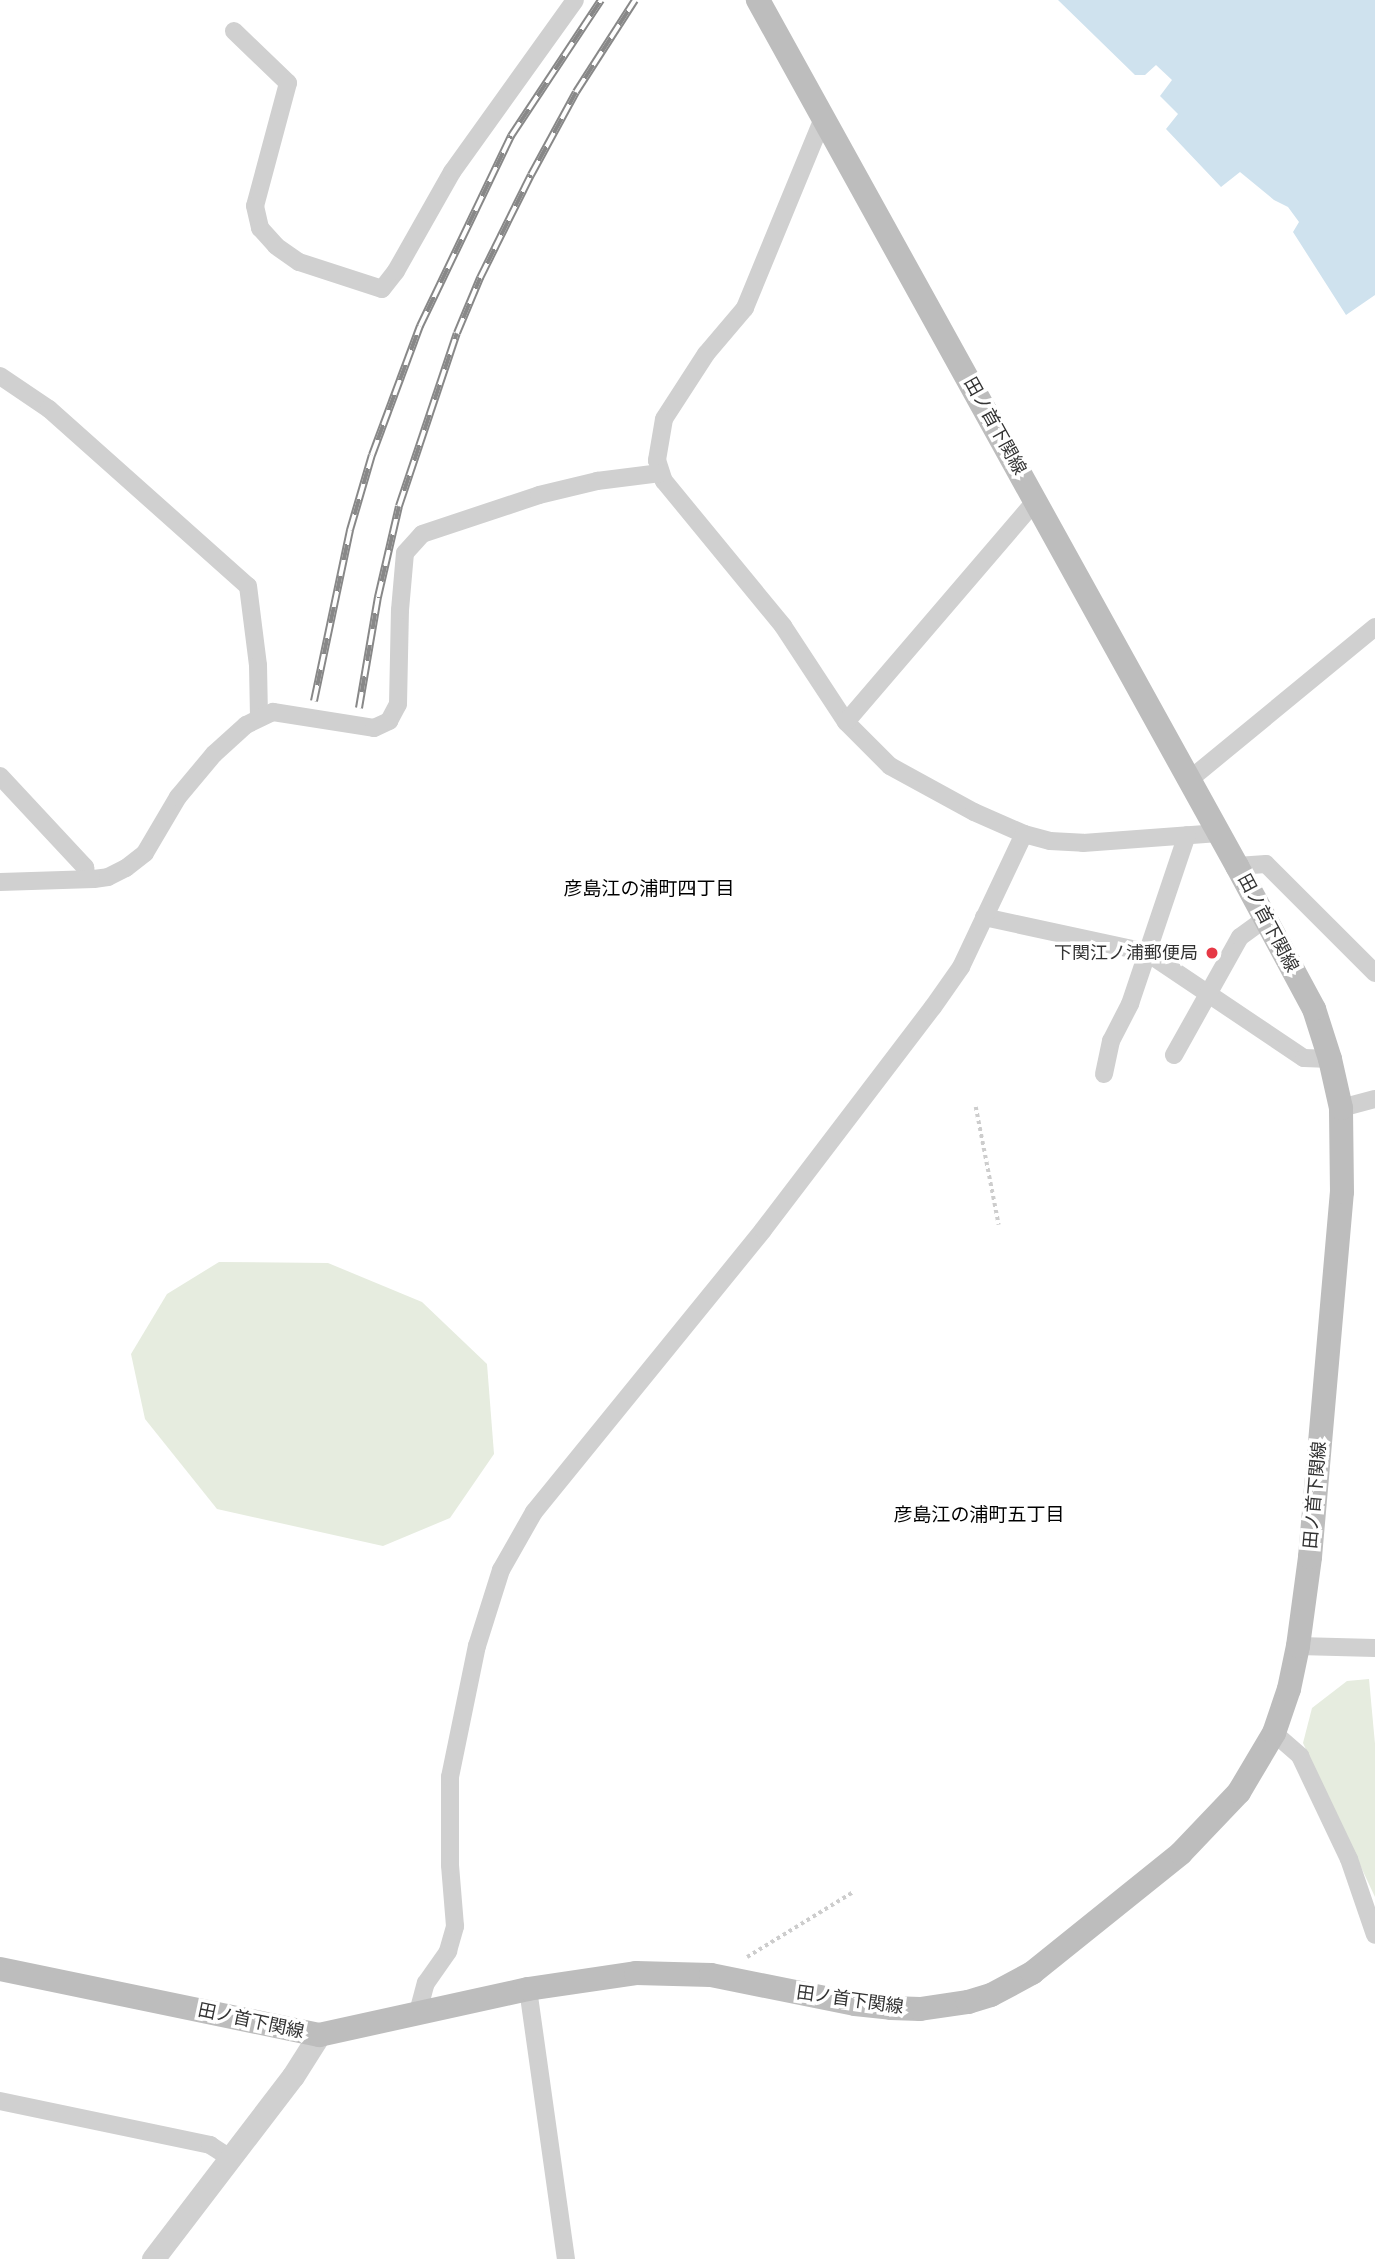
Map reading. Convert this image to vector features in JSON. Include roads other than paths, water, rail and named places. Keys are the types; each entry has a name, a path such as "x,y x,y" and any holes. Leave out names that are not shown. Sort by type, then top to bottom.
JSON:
{"main road":[{"name":"田ノ首下関線","path":"0,1969 318,2035 594,1977 677,1973 710,1975 855,2004 891,2008 941,2007 991,1995 1032,1973 1181,1853 1239,1792 1274,1733 1289,1689 1298,1646 1310,1557 1342,1192 1341,1108 1330,1059 1314,1009 1237,866 758,0"}],"street":[{"path":"234,31 288,83 255,206 260,228 276,246 299,262 382,289 396,271 452,172 575,0"},
{"path":"824,116 745,308 706,354 670,407 659,443 660,473 783,626 846,722 878,756 907,776 974,812 1024,834 1050,841 1083,843 1219,833"},
{"path":"0,376 49,409 248,586 258,665 259,718"},
{"path":"0,882 108,877 126,869 145,853 193,778 214,754 259,718 273,712 382,727 398,704 403,568 405,553 412,541 432,529 539,495 597,481 660,473"},
{"path":"846,722 1036,500"},
{"path":"1189,780 1375,627"},
{"path":"0,776 85,867 87,879"},
{"path":"418,2012 426,1983 448,1951 455,1926 450,1865 450,1777 477,1646 501,1570 534,1512 763,1230 933,1007 961,967 1024,834"},
{"path":"1104,1074 1111,1041 1130,1004 1187,835"},
{"path":"1237,866 1266,864 1375,973"},
{"path":"985,917 1014,926 1146,952 1304,1058 1330,1059"},
{"path":"1174,1055 1240,937 1265,919"},
{"path":"1341,1108 1375,1099"},
{"path":"1298,1646 1375,1648"},
{"path":"1274,1733 1300,1756 1349,1859 1375,1935"},
{"path":"528,1989 566,2259"},
{"path":"153,2259 293,2076 318,2035"},
{"path":"0,2101 210,2145 230,2158"}],"water":[{"path":"1058,0 1375,0 1375,295 1346,315 1293,232 1299,222 1288,207 1274,200 1240,172 1221,187 1166,129 1178,114 1160,96 1172,80 1156,65 1145,75 1135,75"}],"railway":[{"path":"314,701 350,530 372,455 420,326 511,136 601,0"},
{"path":"359,708 378,597 399,506 457,333 480,278 531,175 576,92 635,0"}],"place":[{"name":"下関江ノ浦郵便局","path":"1212,953"}],"district":[{"name":"彦島江の浦町四丁目","path":"649,889"},
{"name":"彦島江の浦町五丁目","path":"979,1515"}]}
